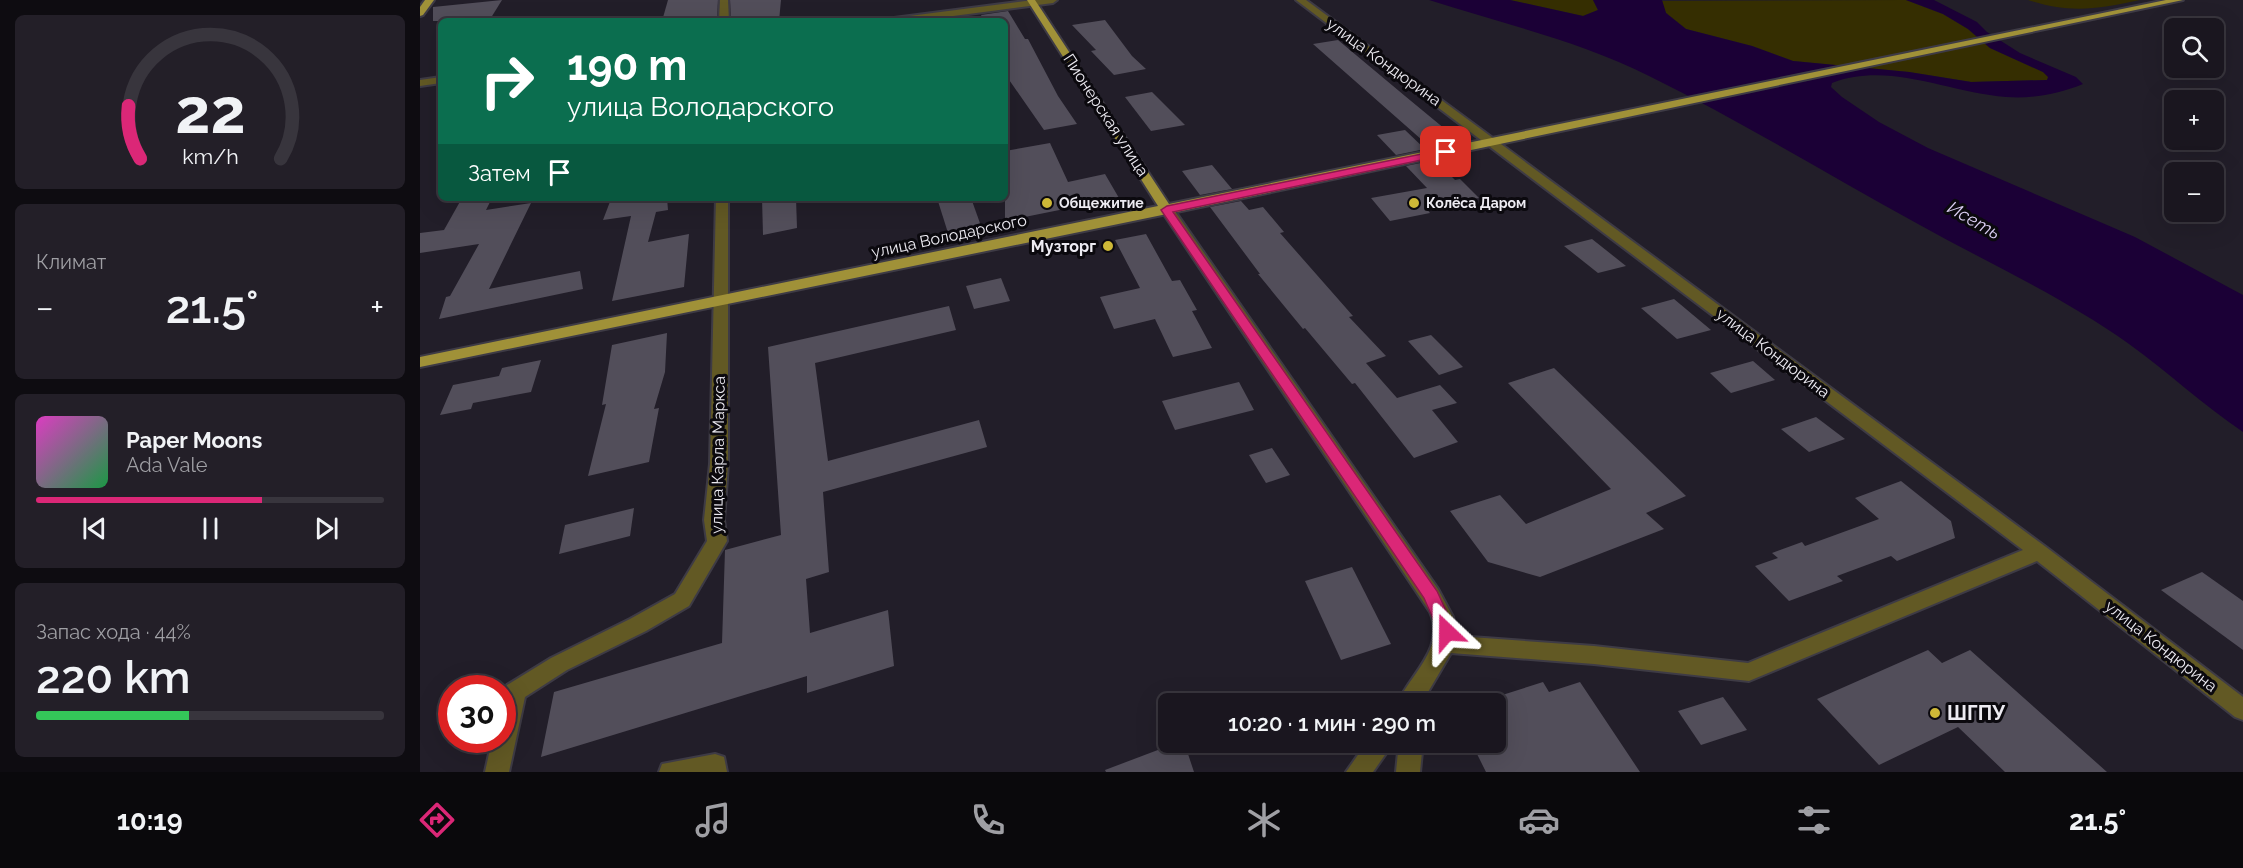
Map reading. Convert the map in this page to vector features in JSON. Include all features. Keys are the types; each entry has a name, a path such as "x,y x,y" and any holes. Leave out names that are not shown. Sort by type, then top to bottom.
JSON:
{"main road":[{"path":"420,13 430,0"},
{"name":"улица Володарского","path":"420,362 2179,0"},
{"name":"Пионерская улица","path":"1031,1 1167,210"}],"street":[{"path":"724,0 724,18"},
{"path":"915,18 1031,1 1053,0"},
{"name":"улица Кондюрина","path":"1300,0 2039,552 2243,711"},
{"path":"420,83 438,80"},
{"name":"улица Карла Маркса","path":"497,772 515,692 559,664 638,625 681,600 717,541 714,520 718,464 722,201"},
{"name":"Пионерская улица","path":"1167,210 1431,596 1444,620 1447,632 1445,645"},
{"path":"1420,693 1445,645 1594,655 1749,672 2039,552"},
{"path":"1358,772 1373,753"},
{"path":"1408,772 1410,753"},
{"path":"670,772 715,768"}],"shaded area":[{"path":"1510,0 1593,0 1598,10 1583,16"},
{"path":"1906,0 1943,14 1968,29 1990,48 2043,72 2049,77 2047,80 1972,82 1909,72 1793,61 1752,46 1686,29 1666,13 1662,1"},
{"path":"2028,0 2140,0 2110,6 2071,9"}],"water":[{"name":"Исеть","path":"1429,0 1510,0 1583,16 1598,10 1593,0 1662,0 1666,13 1686,29 1752,46 1793,61 1909,72 1971,82 2047,80 2048,77 2043,72 1990,48 1968,29 1943,14 1906,0 1934,0 1977,22 1987,32 2020,53 2076,77 2083,84 2064,91 2026,97 1984,94 1919,80 1876,75 1854,77 1832,83 1831,87 1879,122 1928,148 2135,237 2243,295 2243,432 2129,344 2078,311 1717,111 1649,76 1596,53"}],"building":[{"path":"502,0 491,18 438,18 438,21 433,21 433,7"},
{"path":"668,0 718,0 717,18 663,18"},
{"path":"730,0 781,0 779,18 731,18"},
{"path":"1008,11 1025,39 1028,39 1058,96 1077,124 1044,130 1008,78 1008,18 982,18 981,15"},
{"path":"1105,20 1132,56 1146,69 1114,75 1091,51 1096,50 1072,25"},
{"path":"1338,40 1451,134 1422,140 1313,44"},
{"path":"1152,92 1185,125 1151,131 1125,97"},
{"path":"1405,130 1425,149 1396,155 1377,135"},
{"path":"1050,143 1068,182 1105,174 1119,198 1005,221 1005,201 1008,201 1008,150"},
{"path":"1435,160 1455,180 1460,179 1479,198 1426,208 1430,213 1390,221 1371,198 1427,188 1406,166"},
{"path":"1212,165 1232,189 1200,195 1182,171"},
{"path":"460,201 490,201 486,210 531,203 489,289 580,271 583,289 439,319 446,297 450,296 479,244 420,253 420,233 444,230"},
{"path":"610,201 667,201 668,210 656,212 648,242 689,234 684,287 612,301 631,216 603,220"},
{"path":"762,201 796,201 797,228 763,235"},
{"path":"938,201 972,201 981,226 948,233"},
{"path":"1241,201 1249,210 1263,207 1284,232 1280,233 1353,316 1349,317 1386,356 1366,363 1397,398 1440,385 1457,403 1432,410 1458,442 1414,458 1355,383 1352,384 1305,328 1303,329 1258,274 1260,274 1210,207"},
{"path":"1146,234 1172,281 1180,280 1197,310 1192,311 1212,348 1173,357 1155,319 1114,329 1100,297 1140,288 1115,240"},
{"path":"1592,239 1626,266 1598,273 1564,246"},
{"path":"1001,278 1010,301 974,309 966,286"},
{"path":"1674,299 1711,330 1677,339 1641,308"},
{"path":"949,306 956,330 815,363 828,461 979,420 987,447 823,492 829,572 806,579 810,633 888,610 894,666 807,693 807,676 541,757 554,692 722,643 725,550 781,535 768,347"},
{"path":"667,333 665,372 654,409 659,408 649,462 588,476 606,404 602,405 612,345"},
{"path":"1431,335 1463,367 1439,375 1408,341"},
{"path":"541,360 531,392 473,403 471,409 440,415 453,385 499,376 502,368"},
{"path":"1753,361 1775,380 1731,393 1710,373"},
{"path":"1554,368 1686,496 1646,513 1664,529 1540,577 1488,562 1450,511 1500,495 1526,524 1611,489 1508,383"},
{"path":"1239,382 1254,410 1175,430 1162,401"},
{"path":"1816,417 1845,439 1809,452 1781,429"},
{"path":"1272,448 1290,475 1266,483 1249,455"},
{"path":"1901,481 1951,521 1955,538 1897,561 1891,556 1837,576 1843,581 1789,601 1755,566 1778,558 1772,553 1802,542 1805,546 1879,519 1855,498"},
{"path":"634,508 630,536 559,554 565,525"},
{"path":"1352,567 1391,644 1341,660 1305,581"},
{"path":"2202,572 2243,601 2243,650 2161,590"},
{"name":"ШГПУ","path":"1928,650 1942,663 1970,650 2107,772 2005,772 1958,727 1879,765 1817,699"},
{"path":"1543,682 1549,692 1580,682 1640,772 1486,772 1476,753 1506,753 1506,694"},
{"path":"1723,697 1747,730 1701,745 1678,711"},
{"path":"1158,750 1158,753 1188,753 1194,772 1106,772 1105,770"}],"place":[{"name":"Общежитие","path":"1047,203"},
{"name":"Колёса Даром","path":"1414,203"},
{"name":"Музторг","path":"1108,246"},
{"name":"ШГПУ","path":"1935,713"}],"route":[{"path":"1446,152 1167,210 1431,596 1444,620 1447,632"}]}
